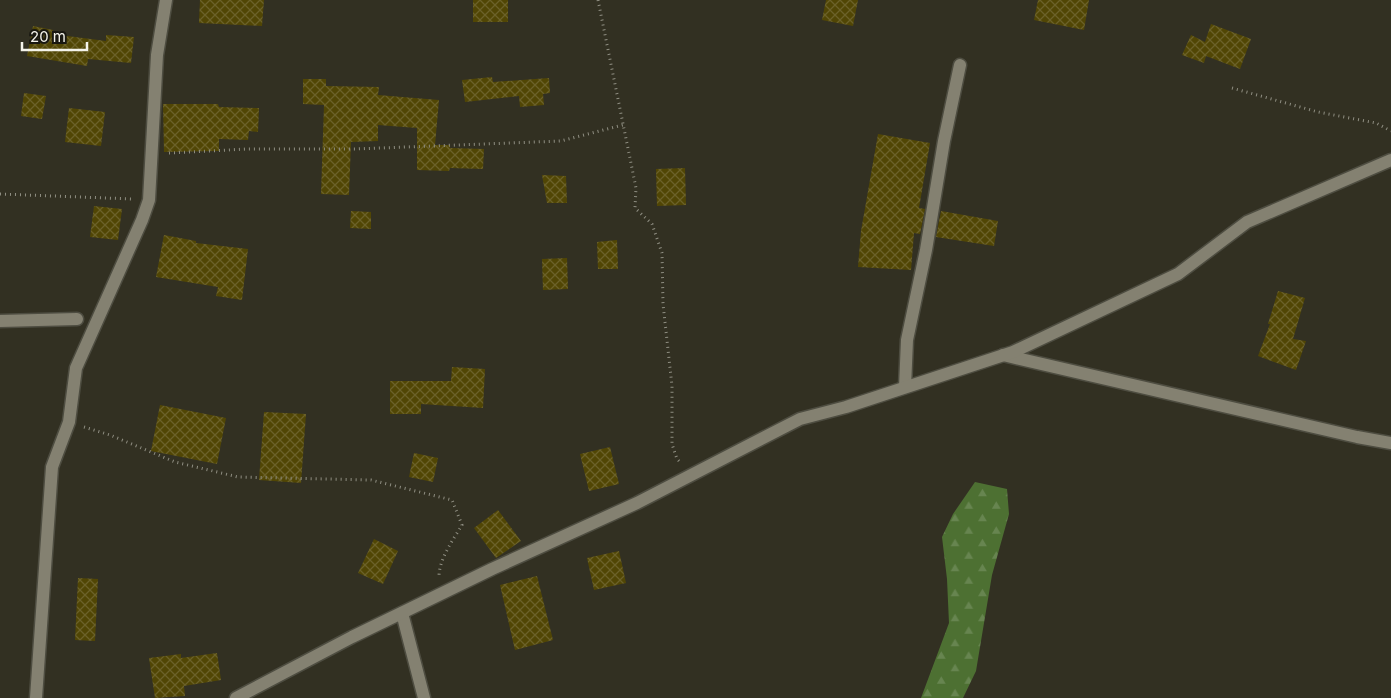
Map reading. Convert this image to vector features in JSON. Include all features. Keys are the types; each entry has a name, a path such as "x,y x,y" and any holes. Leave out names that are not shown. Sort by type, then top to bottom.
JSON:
{"street":[{"path":"36,698 52,467 69,422 76,368 142,220 149,200 157,55 166,0"},
{"path":"905,387 907,340 926,250 944,141 960,65"},
{"path":"236,698 440,594 637,503 800,419 846,407 1013,352 1178,274 1247,222 1391,160"},
{"path":"0,321 77,319"},
{"path":"1003,355 1357,437 1391,443"},
{"path":"402,613 424,698"}],"path":[{"path":"598,0 636,188 635,208 652,224 662,253 663,304 672,386 672,444 677,459 693,474"},
{"path":"1232,88 1318,112 1376,122 1391,131"},
{"path":"151,153 247,149 355,149 562,141 623,125"},
{"path":"0,194 149,200"},
{"path":"69,422 110,435 176,462 238,477 371,480 452,500 462,525 448,548 439,572 440,594"}],"green space":[{"path":"975,482 1007,489 1009,514 992,575 976,671 963,698 921,698 949,623 947,579 942,537 953,514"}],"building":[{"path":"200,0 264,0 262,26 199,23"},
{"path":"473,0 508,0 508,22 473,22"},
{"path":"826,0 858,0 853,26 822,20"},
{"path":"1038,0 1089,0 1084,30 1034,20"},
{"path":"1211,24 1251,39 1240,69 1206,56 1204,63 1182,55 1191,35 1205,42"},
{"path":"33,26 53,30 52,34 106,41 106,35 134,37 131,63 88,59 87,66 27,56"},
{"path":"492,77 493,82 549,78 550,93 543,94 544,105 520,107 519,96 465,102 462,80"},
{"path":"303,79 326,79 326,86 379,87 378,95 439,100 435,145 450,145 450,148 484,149 483,169 417,170 417,128 378,125 378,141 351,142 349,195 321,194 324,105 303,104"},
{"path":"24,93 46,96 42,119 21,116"},
{"path":"163,104 218,104 219,107 259,108 258,132 249,131 248,140 219,139 219,151 164,152"},
{"path":"69,108 105,112 101,146 65,142"},
{"path":"878,134 930,143 919,208 925,209 920,234 914,233 911,270 858,267 861,231"},
{"path":"685,168 686,205 657,206 656,169"},
{"path":"542,175 566,176 567,203 547,203"},
{"path":"94,206 122,209 118,240 90,237"},
{"path":"351,211 371,212 371,229 350,228"},
{"path":"941,211 998,221 994,246 936,237"},
{"path":"164,235 196,241 196,243 248,249 242,300 216,296 218,287 156,277"},
{"path":"617,240 618,269 598,269 597,242"},
{"path":"567,258 568,289 543,290 542,259"},
{"path":"1278,291 1305,298 1293,339 1306,341 1296,370 1258,356 1270,324 1268,324"},
{"path":"452,367 485,369 483,408 421,404 421,414 390,414 390,381 451,381"},
{"path":"160,405 226,418 217,464 151,451"},
{"path":"264,412 306,414 301,483 259,480"},
{"path":"610,447 619,484 589,491 580,454"},
{"path":"414,453 438,458 433,482 409,477"},
{"path":"498,510 521,541 496,558 474,528"},
{"path":"374,539 398,551 383,584 358,573"},
{"path":"619,551 626,583 594,590 587,558"},
{"path":"537,576 553,640 515,650 500,585"},
{"path":"78,578 98,579 95,641 75,640"},
{"path":"217,653 221,680 184,686 185,696 155,698 149,658 181,654 181,658"}]}
